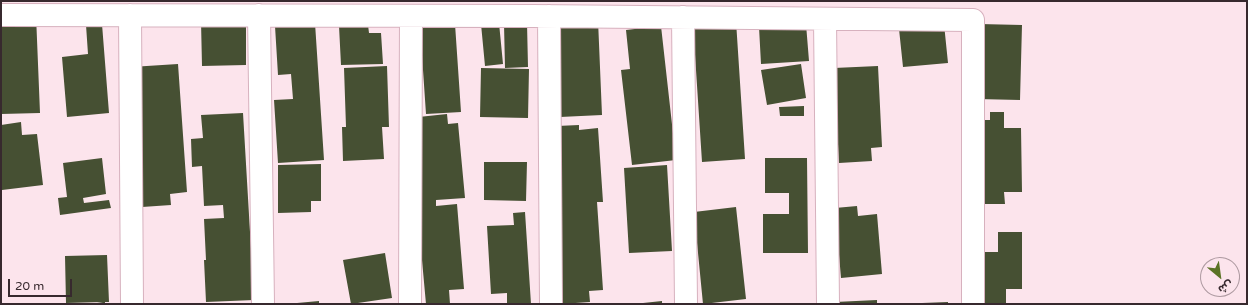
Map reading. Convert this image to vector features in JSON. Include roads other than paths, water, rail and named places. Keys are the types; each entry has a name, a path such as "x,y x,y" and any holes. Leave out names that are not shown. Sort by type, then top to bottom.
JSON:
{"street":[{"path":"537,11 551,304"},
{"path":"1,14 411,16 537,11 683,17 973,20 973,304"},
{"path":"130,15 132,304"},
{"path":"260,15 263,304"},
{"path":"410,304 411,16"},
{"path":"683,17 686,304"},
{"path":"825,19 828,304"}]}
